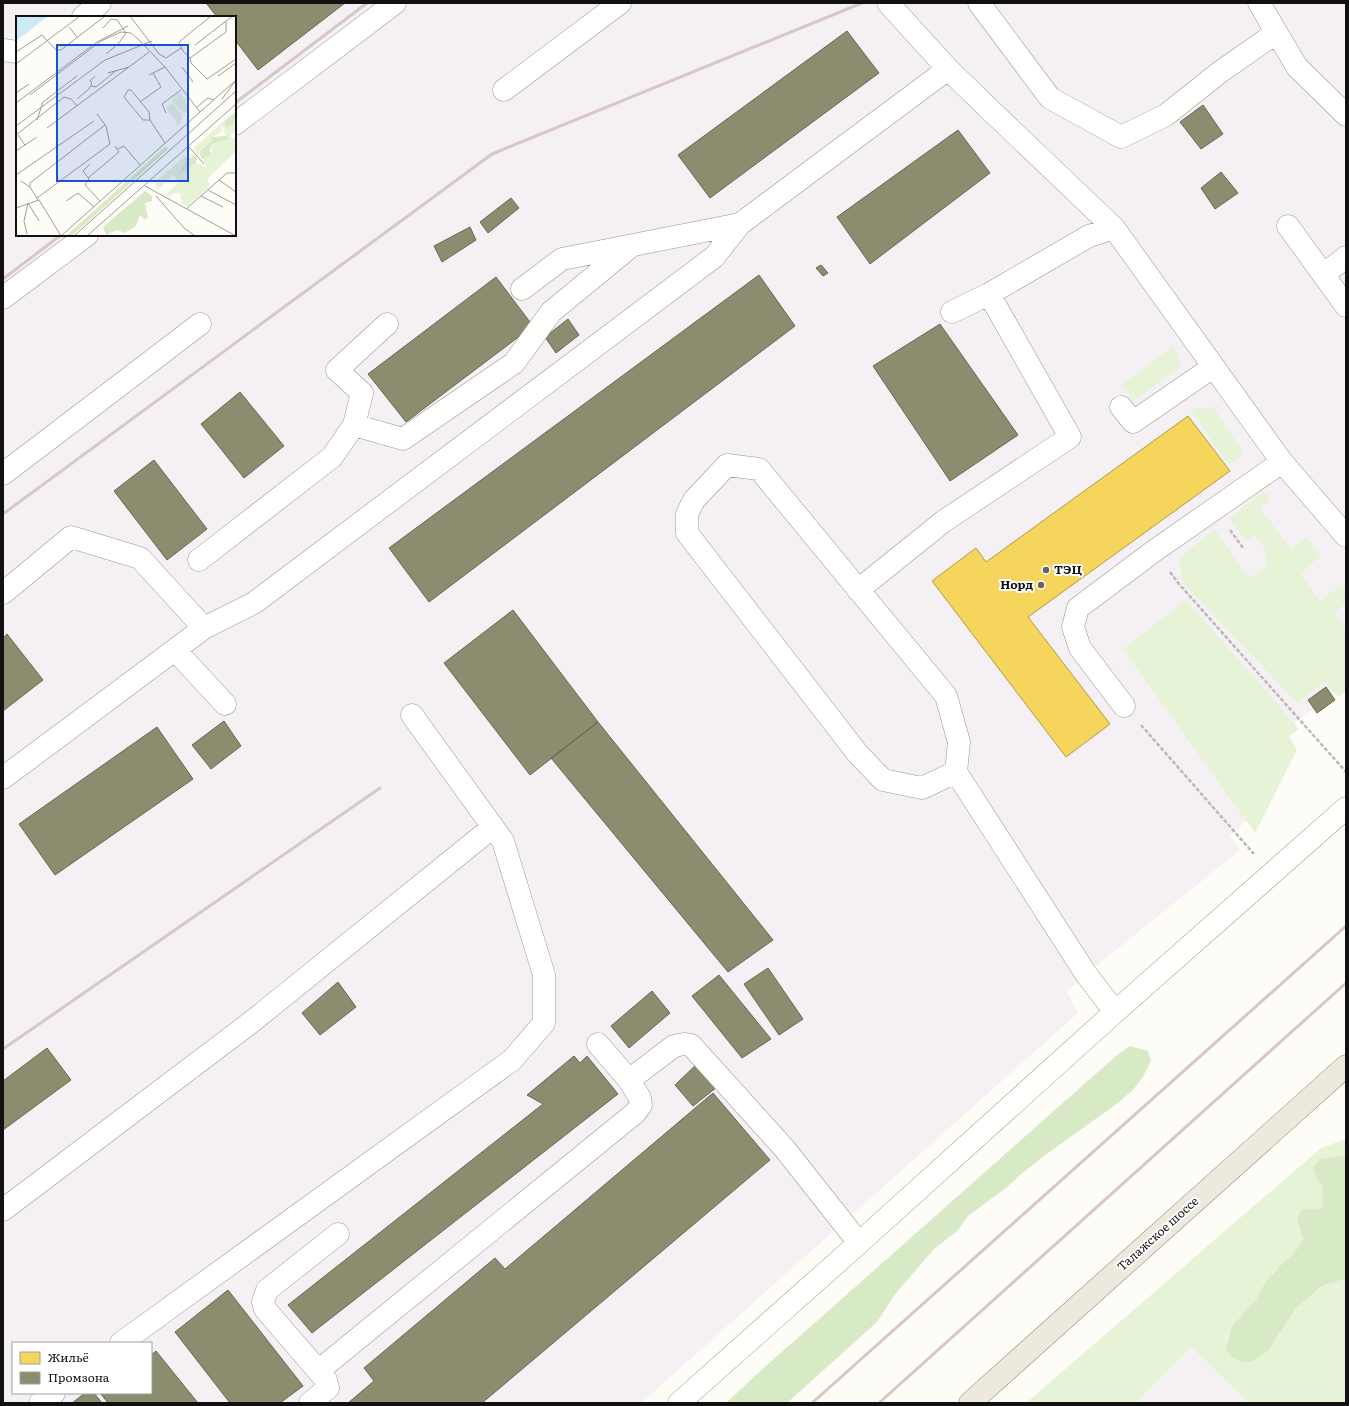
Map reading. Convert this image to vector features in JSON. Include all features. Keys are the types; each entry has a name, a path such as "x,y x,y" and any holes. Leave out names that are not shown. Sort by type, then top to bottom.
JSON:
{"main road":[{"name":"Талажское шоссе","path":"970,1403 1346,1066"}],"street":[{"path":"84,16 100,3"},
{"path":"236,123 395,3"},
{"path":"504,90 620,3"},
{"path":"888,3 948,69 1114,228 1282,462 1346,536"},
{"path":"979,3 1050,98 1121,137 1166,115 1220,72 1276,33"},
{"path":"1259,3 1297,67 1346,115"},
{"path":"3,50 16,52"},
{"path":"3,778 204,628 254,603 714,257 740,224 948,69"},
{"path":"522,289 562,259 740,224"},
{"path":"1288,226 1346,306"},
{"path":"952,312 989,294 1089,236 1114,228"},
{"path":"3,298 86,236"},
{"path":"354,425 403,439 514,363 551,312 633,245"},
{"path":"1323,275 1346,257"},
{"path":"858,590 944,521 1070,437 989,294"},
{"path":"3,474 200,324"},
{"path":"199,560 332,457 354,425 362,393 337,370 387,324"},
{"path":"1121,407 1133,422 1213,367"},
{"path":"1124,706 1080,648 1073,627 1078,608 1154,551 1282,462"},
{"path":"956,772 922,788 883,780 858,754 687,533 687,514 694,500 727,466 759,469 946,696 959,742 956,772 1086,974 1115,1012"},
{"path":"3,593 71,537 140,558 204,628"},
{"path":"175,650 225,704"},
{"path":"122,1342 512,1060 544,1023 544,975 503,841 412,715"},
{"path":"679,1403 1115,1012 1346,808"},
{"path":"3,1210 254,1020 493,827"},
{"path":"318,1371 635,1113 641,1106 640,1098 628,1080 598,1044"},
{"path":"628,1080 674,1046 684,1044 691,1045 784,1148 859,1243"},
{"path":"310,1403 328,1388 326,1380 265,1309 263,1302 267,1290 338,1234"},
{"path":"40,1403 53,1394"}],"path":[{"path":"1154,551 1179,584 1346,772"},
{"path":"1124,706 1272,873"}],"shaded area":[{"path":"3,3 1346,3 1346,683 1283,732 1256,811 1230,836 1240,850 1086,974 1067,992 1078,1013 641,1403 3,1403"},
{"path":"1191,1347 1249,1403 1136,1403"}],"green space":[{"path":"1174,346 1181,367 1133,401 1122,384"},
{"path":"1213,407 1242,450 1241,456 1228,465 1190,409"},
{"path":"1268,492 1268,501 1260,508 1291,549 1306,537 1321,555 1301,574 1319,601 1342,585 1346,590 1346,603 1334,613 1346,629 1346,691 1338,697 1325,682 1297,703 1182,582 1179,557 1215,530 1249,578 1267,567 1265,549 1255,536 1246,541 1229,519 1258,495"},
{"path":"1186,600 1299,729 1289,736 1297,750 1255,833 1123,649"},
{"path":"1130,1046 1148,1051 1151,1061 1143,1077 1133,1090 1118,1103 1048,1153 1006,1188 968,1216 958,1230 933,1250 896,1293 877,1322 787,1403 726,1403 1117,1055"},
{"path":"1346,1139 1346,1155 1320,1159 1317,1179 1323,1187 1323,1208 1313,1208 1297,1220 1303,1240 1293,1254 1270,1276 1250,1308 1232,1328 1229,1333 1227,1350 1251,1362 1260,1357 1270,1349 1297,1307 1323,1285 1346,1279 1346,1403 1249,1403 1191,1347 1136,1403 1026,1403 1321,1148"},
{"path":"1346,1155 1346,1279 1323,1285 1297,1307 1270,1349 1260,1357 1251,1362 1241,1362 1233,1358 1226,1350 1230,1331 1234,1324 1255,1301 1266,1281 1290,1257 1303,1240 1297,1219 1302,1209 1323,1208 1323,1187 1317,1179 1313,1167 1320,1159"}],"building: Жильё":[{"path":"1188,416 1230,471 1028,617 1110,724 1066,757 932,581 976,548 986,562"}],"building: Промзона":[{"path":"206,3 345,3 258,70 236,41 236,16 216,16"},
{"path":"847,31 879,73 710,198 678,155"},
{"path":"1203,105 1223,134 1201,149 1180,122"},
{"path":"958,130 990,173 870,264 837,217"},
{"path":"1221,172 1238,193 1215,209 1201,188"},
{"path":"511,198 519,208 488,233 480,222"},
{"path":"470,227 476,240 442,262 434,246"},
{"path":"821,265 828,273 823,276 816,268"},
{"path":"759,275 795,326 429,602 389,548"},
{"path":"496,277 533,326 406,422 368,374"},
{"path":"568,319 579,335 556,353 545,337"},
{"path":"940,324 1018,435 950,481 873,366"},
{"path":"240,392 284,446 244,478 201,424"},
{"path":"154,460 207,529 167,560 114,491"},
{"path":"513,610 598,722 530,775 444,663"},
{"path":"7,634 43,680 3,711 3,638"},
{"path":"1326,687 1335,700 1317,713 1308,700"},
{"path":"224,721 241,746 211,769 192,745"},
{"path":"598,722 773,940 728,972 551,758"},
{"path":"157,727 193,779 55,875 19,824"},
{"path":"768,968 803,1019 779,1035 744,984"},
{"path":"719,975 771,1039 742,1058 692,996"},
{"path":"338,982 356,1007 320,1035 302,1013"},
{"path":"652,991 670,1013 629,1048 611,1026"},
{"path":"47,1048 71,1080 3,1130 3,1081"},
{"path":"574,1056 580,1063 587,1056 618,1094 312,1333 288,1305 543,1104 527,1095"},
{"path":"698,1063 717,1087 693,1106 675,1085"},
{"path":"713,1093 770,1160 482,1403 348,1403 374,1381 364,1368 495,1258 505,1269"},
{"path":"228,1290 303,1386 280,1403 230,1403 175,1332"},
{"path":"156,1351 198,1403 108,1403 101,1394 152,1394 152,1354"},
{"path":"84,1394 95,1394 102,1403 72,1403"}],"railway":[{"path":"236,102 367,3"},
{"path":"3,514 492,154 862,3"},
{"path":"3,279 60,236"},
{"path":"3,1049 380,788"},
{"path":"812,1403 1346,926"},
{"path":"879,1403 1346,983"}],"place":[{"name":"ТЭЦ","path":"1046,570"},
{"name":"Норд","path":"1041,585"}]}
